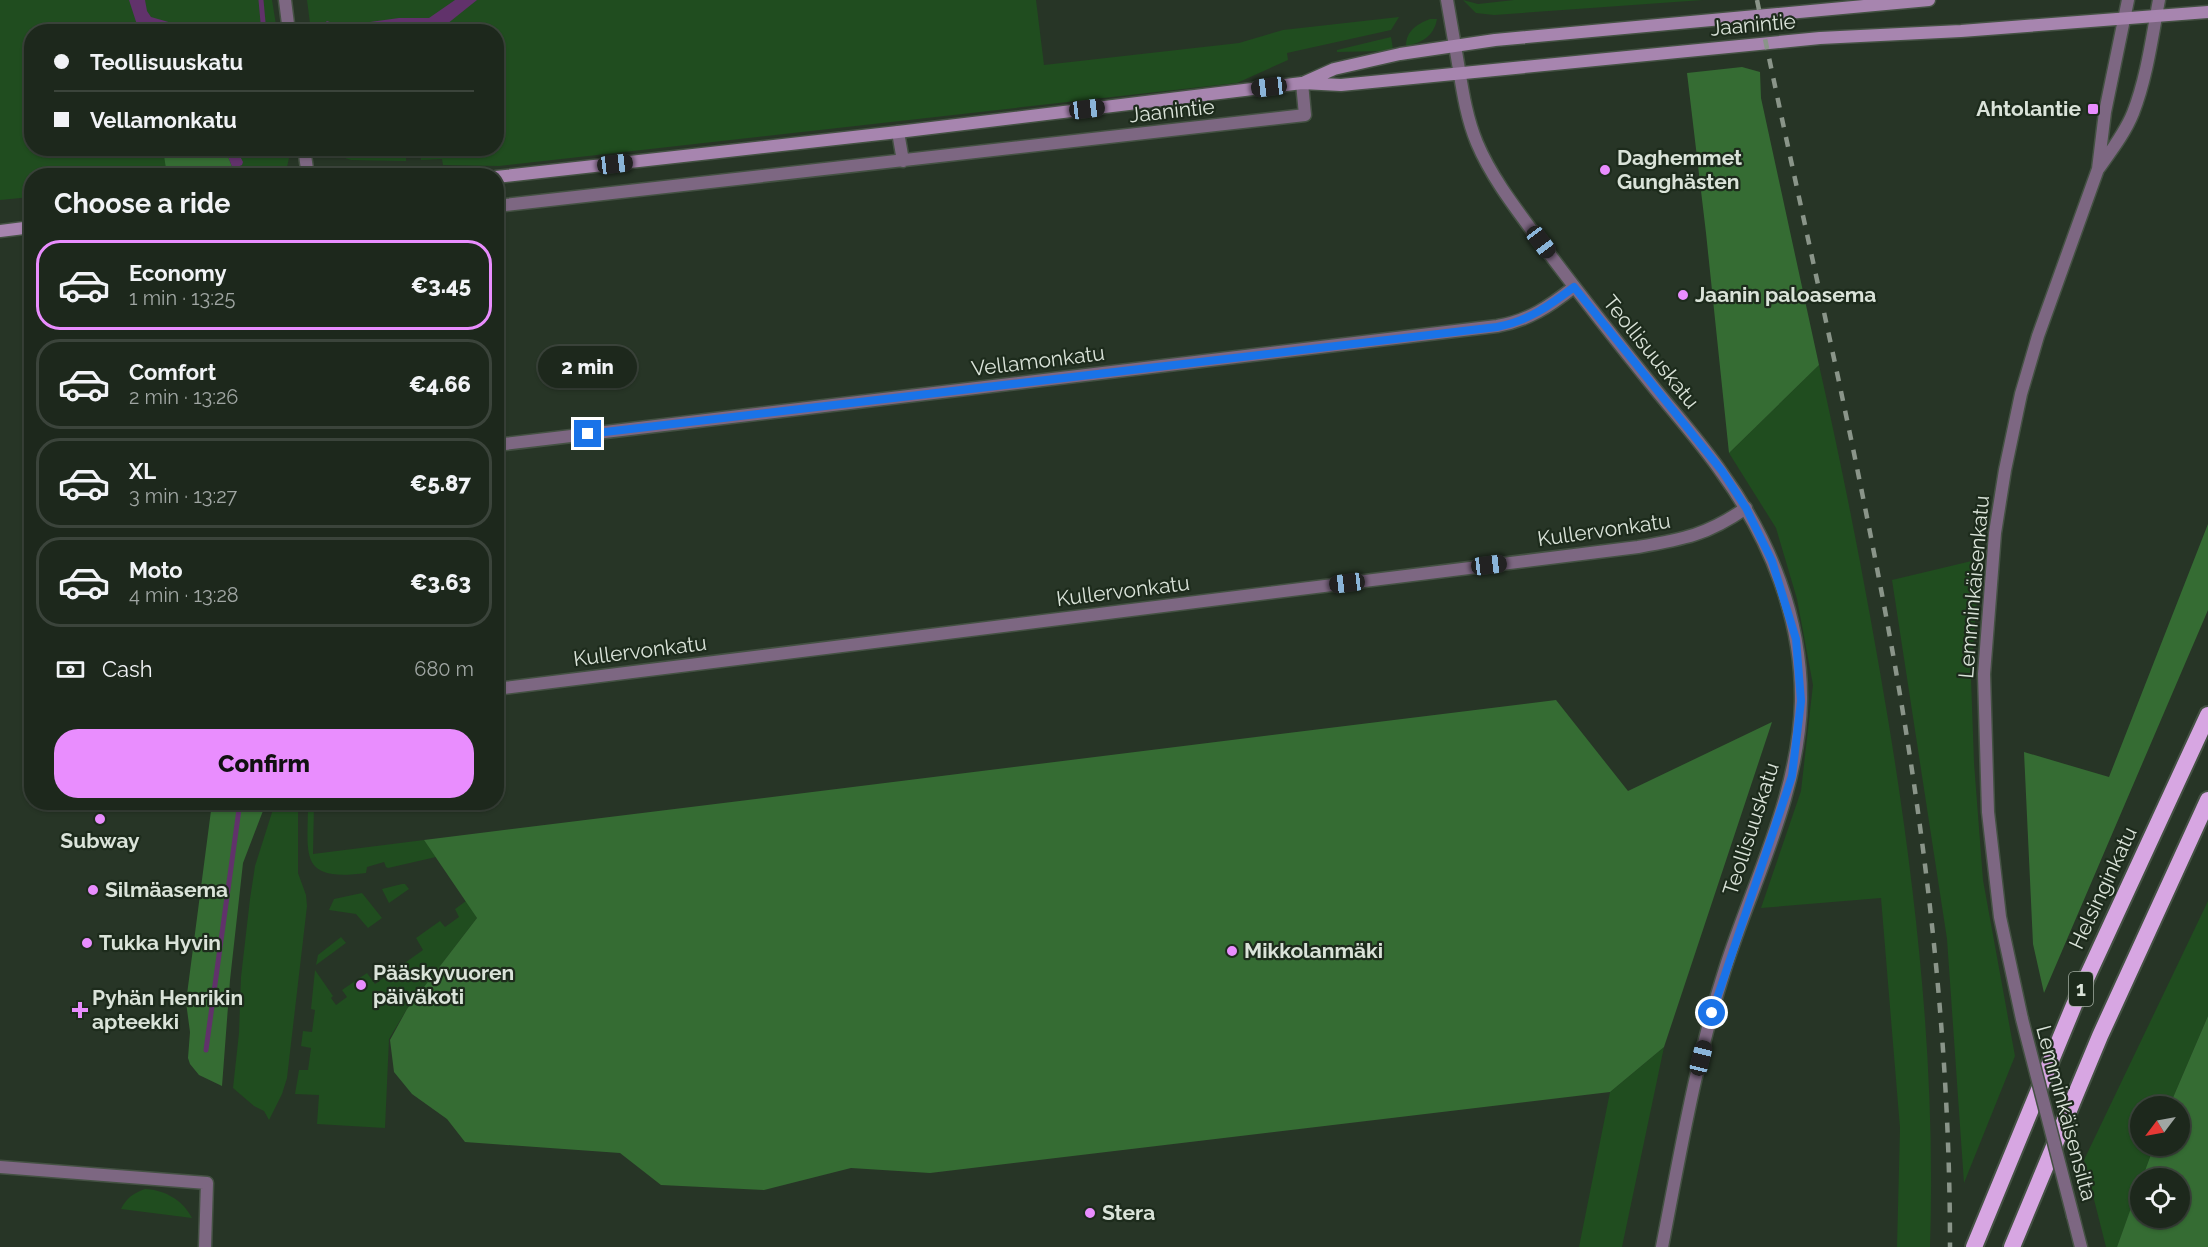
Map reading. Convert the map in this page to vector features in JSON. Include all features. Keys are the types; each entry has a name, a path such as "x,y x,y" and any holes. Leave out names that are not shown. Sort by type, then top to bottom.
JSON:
{"highway":[{"path":"2193,744 2208,698"},
{"name":"Helsinginkatu","path":"1974,1247 2074,1005 2208,715"},
{"name":"1","path":"2012,1247 2100,1036 2208,801"}],"main road":[{"name":"Jaanintie","path":"1302,83 1334,69 1400,54 1455,46 1565,32 1929,0"},
{"name":"Jaanintie","path":"504,176 898,132 1302,83 1341,85 1820,38 1961,31 2208,12"},
{"path":"0,231 24,228"}],"street":[{"path":"285,0 288,24"},
{"name":"Teollisuuskatu","path":"1447,0 1471,126 1488,164 1511,201 1574,287 1722,471 1746,508 1772,561 1796,639 1801,701 1792,776 1712,1013 1690,1103 1662,1247"},
{"name":"Lemminkäisenkatu","path":"2022,1019 2000,917 1988,812 1984,674 1987,610 1995,533 2021,394 2038,336 2098,169 2103,120 2128,0"},
{"name":"Lemminkäisenkatu","path":"2098,169 2121,137 2133,113 2148,61 2159,0"},
{"name":"Jaanintie","path":"504,205 1305,115 1302,83"},
{"path":"898,132 903,161"},
{"name":"Vellamonkatu","path":"504,444 1497,327 1513,324 1536,315 1574,287"},
{"name":"Kullervonkatu","path":"504,688 1638,547 1684,539 1722,525 1746,508"},
{"name":"Lemminkäisensilta","path":"2022,1019 2081,1247"},
{"path":"0,1167 207,1182 205,1247"}],"green space":[{"path":"0,0 272,0 276,24 24,24 24,156 289,156 286,168 24,168 24,198 0,200"},
{"path":"307,0 1036,0 1044,65 1239,43 1283,30 1399,17 1391,30 1287,53 1288,60 1237,83 499,166 443,165 442,159 421,160 420,156 504,156 504,24 310,24"},
{"path":"1463,0 1478,4 1514,0 1703,0 1494,15 1476,13"},
{"path":"1430,19 1437,19 1430,34 1422,41 1406,46 1408,36 1413,29"},
{"path":"1391,37 1393,49 1337,52 1337,50"},
{"path":"1742,67 1760,72 1761,98 1819,365 1729,453 1687,73"},
{"path":"164,156 228,156 233,168 166,168"},
{"path":"406,156 406,161 351,160 342,157"},
{"path":"1819,365 1848,499 1873,634 1908,855 1927,1050 1931,1181 1930,1247 1897,1247 1900,1128 1881,898 1761,908 1801,791 1813,685 1797,599 1776,528 1729,453"},
{"path":"2208,524 2208,610 2044,993 2033,944 2024,752 2109,777"},
{"path":"1980,559 1971,678 1974,763 1983,880 2015,1056 1964,1183 1947,939 1892,580"},
{"path":"1556,700 1628,791 1772,722 1664,1047 1610,1092 930,1173 851,1168 764,1190 661,1185 620,1153 465,1142 447,1119 412,1094 394,1072 390,1040 407,1009 477,918 424,840"},
{"path":"211,810 263,810 243,863 230,980 222,1086 199,1075 190,1064 188,1058 190,1032 186,1002"},
{"path":"273,810 298,810 298,873 306,895 307,906 287,1078 269,1120 264,1111 254,1106 233,1088 239,1033 241,977 255,866"},
{"path":"308,810 314,810 313,854 424,840 436,857 388,868 384,862 367,867 366,873 344,875 328,873 318,869 312,861 308,851"},
{"path":"402,884 409,889 389,903 382,889"},
{"path":"362,893 382,918 368,928 356,914 329,910 334,899"},
{"path":"466,901 477,918 407,1009 389,1039 385,1128 317,1124 319,1095 295,1094 299,1070 308,1070 311,1048 301,1046 303,1031 312,1032 315,1010 311,1009 315,970 333,996 331,998 336,1005 347,997 342,990 367,973 375,984 423,950 416,938 440,921 445,927 459,917 455,909"},
{"path":"2208,901 2208,1016 2174,1096 2130,1096 2130,1156 2150,1156 2146,1168 2130,1168 2130,1212 2117,1247 2106,1247 2084,1160"},
{"path":"341,937 346,943 316,965 318,955"},
{"path":"2208,1016 2208,1247 2117,1247 2130,1211 2130,1228 2190,1228 2190,1168 2146,1168 2150,1156 2190,1156 2190,1096 2174,1096"},
{"path":"1664,1047 1622,1247 1579,1247 1610,1092"},
{"path":"145,1189 160,1191 173,1197 184,1206 192,1218 121,1209 131,1196"}],"shaded area":[{"path":"129,0 145,0 151,17 176,24 137,24"},
{"path":"455,0 477,0 447,24 356,24 399,18 429,18"},
{"path":"228,156 240,156 242,165 233,168"}],"waterway":[{"path":"261,0 263,24"},
{"path":"206,1050 239,810"}],"railway":[{"path":"1757,0 1866,511 1909,748 1921,831 1939,997 1949,1164 1950,1247"}],"place":[{"name":"Ahtolantie","path":"2093,109"},
{"name":"Daghemmet Gunghästen","path":"1605,170"},
{"name":"Jaanin paloasema","path":"1683,295"},
{"name":"Subway","path":"100,819"},
{"name":"Silmäasema","path":"93,890"},
{"name":"Tukka Hyvin","path":"87,943"},
{"name":"Mikkolanmäki","path":"1232,951"},
{"name":"Pääskyvuoren päiväkoti","path":"361,985"},
{"name":"Pyhän Henrikin apteekki","path":"80,1010"},
{"name":"Stera","path":"1090,1213"}],"route":[{"path":"588,434 1497,327 1513,324 1536,315 1574,287 1722,471 1746,508 1772,561 1796,639 1801,701 1792,776 1712,1013"}]}
